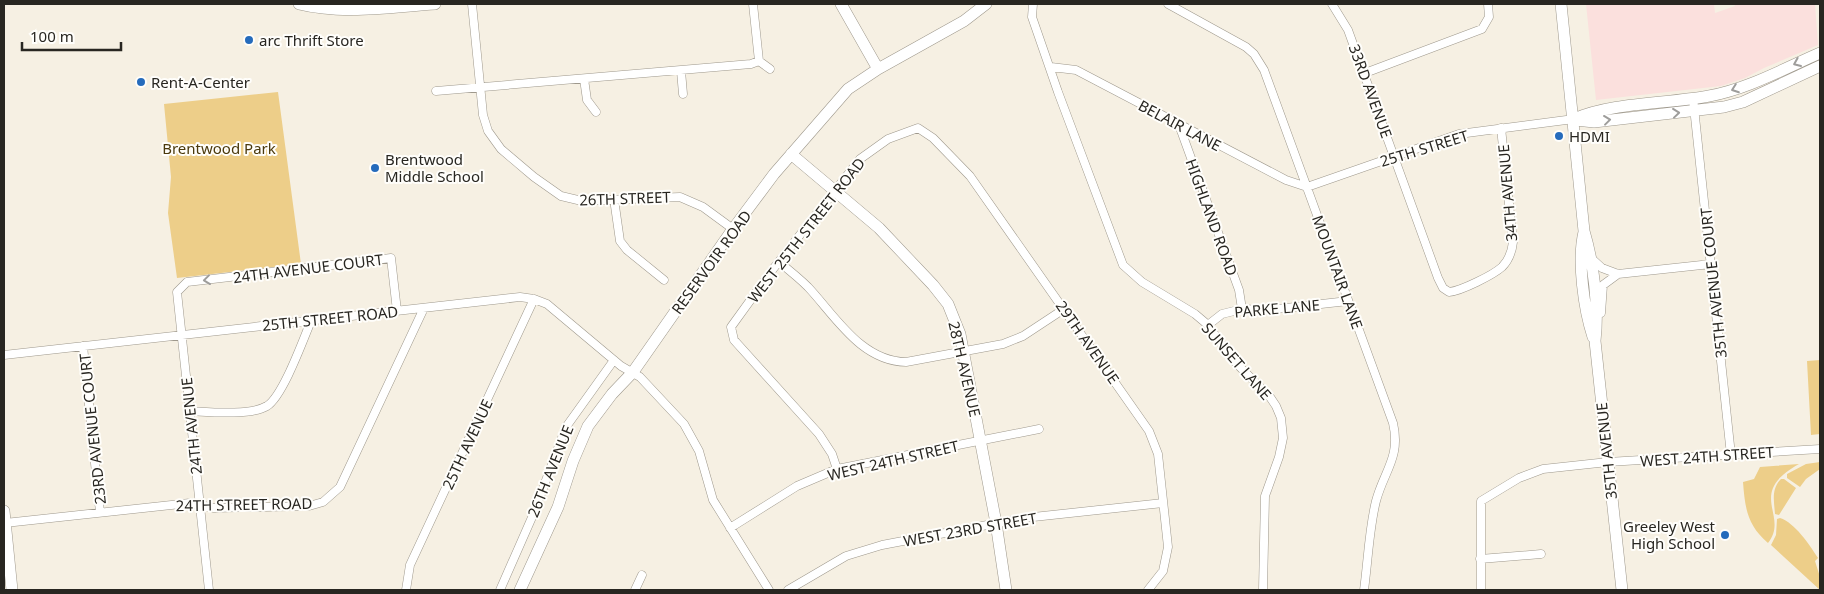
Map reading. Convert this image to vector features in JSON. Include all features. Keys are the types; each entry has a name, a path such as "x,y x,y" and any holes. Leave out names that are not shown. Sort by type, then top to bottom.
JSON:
{"street":[{"path":"299,4 332,10 435,4"},
{"path":"472,4 480,88"},
{"path":"753,4 759,61 770,69"},
{"path":"841,4 878,69"},
{"name":"RESERVOIR ROAD","path":"520,590 558,507 583,436 595,416 633,372 733,229 791,154 848,89 878,69 964,21 986,4"},
{"name":"SUNSET LANE","path":"1033,4 1032,16 1058,92 1123,265 1142,282 1195,314 1208,325 1232,359 1270,397 1282,424 1283,443 1265,496 1262,590"},
{"name":"MOUNTAIR LANE","path":"1168,4 1254,54 1264,70 1393,423 1396,445 1395,455 1376,501 1364,590"},
{"name":"33RD AVENUE","path":"1332,4 1348,30 1438,278 1442,288 1449,292"},
{"path":"1365,73 1486,26 1489,17 1488,4"},
{"name":"35TH AVENUE","path":"1561,4 1584,231 1590,256 1597,319 1595,341 1622,590"},
{"name":"25TH STREET","path":"1574,120 1594,111 1732,91 1820,53"},
{"path":"436,91 751,64 759,61"},
{"name":"25TH STREET","path":"1307,187 1458,134 1574,120 1594,122 1695,111 1743,102 1820,66"},
{"name":"BELAIR LANE","path":"1051,67 1076,70 1286,180 1307,187"},
{"path":"680,70 683,94"},
{"path":"584,79 586,100 596,112"},
{"name":"26TH STREET","path":"480,88 483,115 494,141 534,177 552,190 572,199 680,197 703,207 733,229"},
{"name":"35TH AVENUE COURT","path":"1693,98 1731,455"},
{"name":"HIGHLAND ROAD","path":"1179,125 1239,290 1242,309"},
{"name":"WEST 25TH STREET ROAD","path":"837,469 832,454 819,434 734,340 730,330 779,262 870,150 904,132 918,128"},
{"name":"29TH AVENUE","path":"918,128 933,138 970,176 1149,431 1158,454 1168,556 1163,571 1148,590"},
{"name":"34TH AVENUE","path":"1449,292 1463,288 1496,270 1509,257 1513,242 1501,128"},
{"name":"28TH AVENUE","path":"791,154 879,228 940,293 954,317 964,352 996,523 1006,590"},
{"path":"614,199 620,240 627,250 664,280"},
{"name":"35TH AVENUE","path":"1584,231 1580,249 1588,321 1595,341"},
{"path":"1590,256 1602,268 1618,274 1711,264"},
{"name":"24TH AVENUE COURT","path":"177,292 187,282 391,258 397,311"},
{"path":"779,262 807,286 856,339 879,356 906,362 1003,344 1019,338 1064,309"},
{"path":"1597,319 1601,313 1603,285 1618,274"},
{"name":"24TH AVENUE","path":"177,292 209,590"},
{"name":"25TH STREET ROAD","path":"4,355 520,297 534,299 547,304 614,360 640,377 679,418 691,434 713,500 770,590"},
{"name":"25TH AVENUE","path":"406,590 410,565 534,299"},
{"name":"PARKE LANE","path":"1208,325 1222,314 1242,309 1267,310 1348,301"},
{"name":"24TH STREET ROAD","path":"5,523 190,503 214,508 309,506 323,502 340,488 351,467 424,308"},
{"path":"190,411 247,411 266,406 281,388 311,321"},
{"name":"23RD AVENUE COURT","path":"83,346 100,512"},
{"name":"26TH AVENUE","path":"500,590 533,515 566,426 614,360"},
{"name":"WEST 24TH STREET","path":"730,528 797,486 837,469 1039,429"},
{"name":"WEST 24TH STREET","path":"1480,559 1481,500 1519,478 1543,469 1608,462 1820,449"},
{"name":"WEST 23RD STREET","path":"788,590 830,564 863,550 996,523 1163,503"},
{"path":"4,511 12,590"},
{"path":"1481,590 1480,559 1541,554"},
{"path":"635,590 642,575"}],"shaded area":[{"path":"1586,4 1714,4 1715,13 1735,6 1734,4 1815,4 1818,45 1745,78 1721,86 1596,100"}],"green space":[{"name":"Brentwood Park","path":"278,92 301,264 177,278 168,213 171,177 164,104"},
{"path":"1820,360 1820,434 1811,435 1807,361"},
{"path":"1820,462 1820,469 1806,479 1800,487 1787,478 1787,474 1806,464"},
{"path":"1799,464 1783,475 1774,485 1771,495 1775,523 1768,543 1756,530 1748,516 1743,482 1754,479 1760,467"},
{"path":"1781,479 1784,479 1796,488 1779,515 1775,514 1774,495"},
{"path":"1780,518 1796,529 1818,558 1815,561 1820,577 1820,590 1771,545 1776,535 1777,519"}],"place":[{"name":"arc Thrift Store","path":"249,40"},
{"name":"Rent-A-Center","path":"141,82"},
{"name":"HDMI","path":"1559,136"},
{"name":"Brentwood Middle School","path":"375,168"},
{"name":"Greeley West High School","path":"1725,535"}]}
